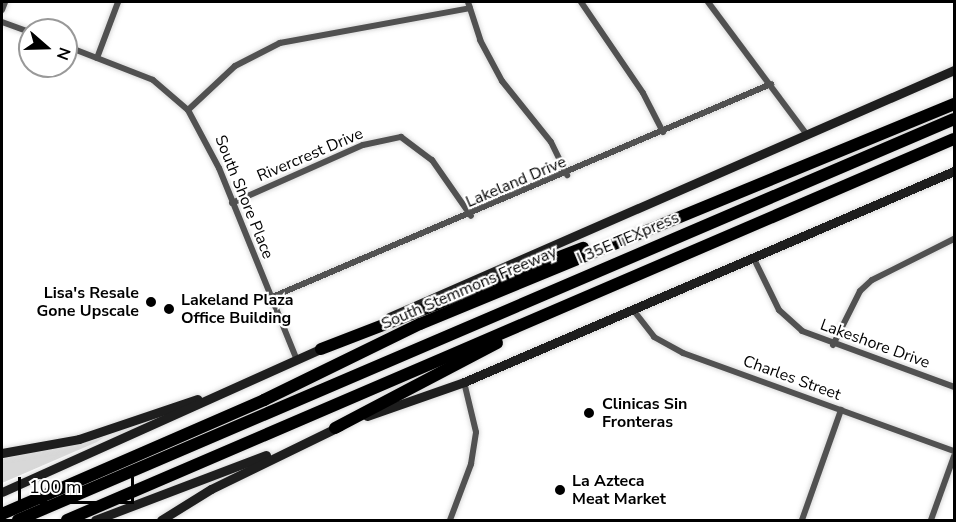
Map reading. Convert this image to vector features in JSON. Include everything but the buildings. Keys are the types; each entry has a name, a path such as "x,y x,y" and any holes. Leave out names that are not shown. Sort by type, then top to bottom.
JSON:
{"highway":[{"name":"South Stemmons Freeway","path":"2,516 60,497 420,324 954,104"},
{"name":"I 35E TEXpress","path":"18,520 60,497 954,119"},
{"path":"73,518 954,139"},
{"path":"864,178 954,144"},
{"path":"321,349 495,279 709,204"},
{"path":"335,428 594,293"},
{"path":"264,400 292,398 450,333"}],"main road":[{"name":"South Stemmons Freeway","path":"2,492 297,360 510,261 954,70"},
{"path":"161,520 211,489 335,428 464,382 634,311 954,171"},
{"name":"South Stemmons Freeway","path":"2,453 79,439 240,385"},
{"path":"99,518 303,443"},
{"path":"2,516 8,520"}],"street":[{"path":"2,10 5,2"},
{"path":"97,58 118,2"},
{"path":"581,2 643,93 663,132"},
{"path":"708,2 807,135"},
{"path":"188,110 236,66 279,42 469,5 502,81 551,142 567,175"},
{"path":"2,22 18,28"},
{"name":"South Shore Place","path":"78,51 153,80 188,110 203,131 297,360"},
{"name":"Lakeland Drive","path":"270,298 567,175 771,84"},
{"name":"Rivercrest Drive","path":"232,203 363,145 401,137 432,160 471,216"},
{"path":"833,345 866,285 896,264 954,239"},
{"name":"Lakeshore Drive","path":"754,259 788,320 833,345 954,387"},
{"name":"Charles Street","path":"634,311 654,337 683,353 954,451"},
{"path":"450,520 471,464 476,432 464,382"},
{"path":"802,520 841,410"},
{"path":"931,520 954,456"}],"shaded area":[{"path":"104,437 97,442 2,483 2,459"}],"place":[{"name":"Lisa's Resale Gone Upscale","path":"151,302"},
{"name":"Lakeland Plaza Office Building","path":"169,309"},
{"name":"Clinicas Sin Fronteras","path":"589,413"},
{"name":"La Azteca Meat Market","path":"560,490"}]}
